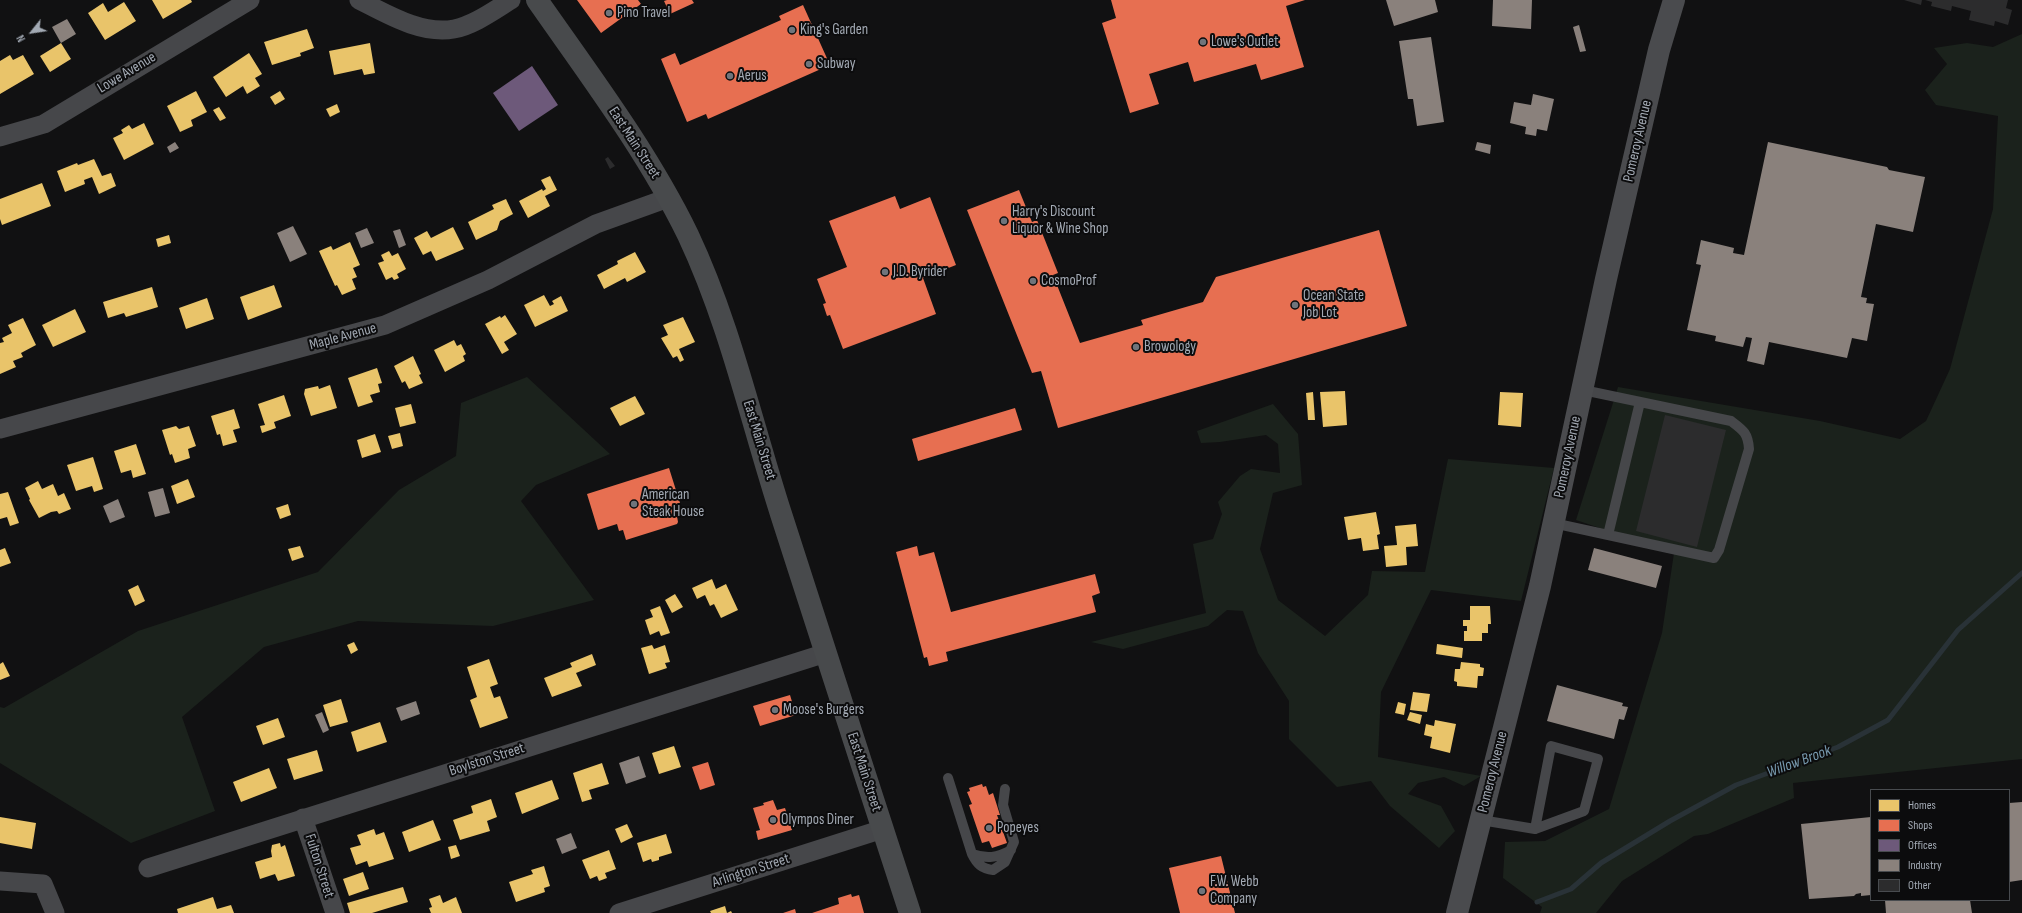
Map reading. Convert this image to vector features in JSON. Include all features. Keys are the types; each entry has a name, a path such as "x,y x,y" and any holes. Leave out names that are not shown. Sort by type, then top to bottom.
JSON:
{"main road":[{"name":"East Main Street","path":"537,0 634,140 668,198 688,237 716,307 910,913"},
{"name":"Pomeroy Avenue","path":"1457,913 1540,586 1659,50 1674,0"}],"street":[{"name":"Lowe Avenue","path":"0,137 44,124 250,0"},
{"path":"359,0 401,20 423,27 444,30 464,25 511,0"},
{"name":"Maple Avenue","path":"0,429 385,325 488,280 596,224 668,198"},
{"name":"Boylston Street","path":"148,868 826,653"},
{"name":"Fulton Street","path":"303,818 335,913"},
{"name":"Arlington Street","path":"619,913 883,829"},
{"path":"0,881 44,884 55,913"}],"lane":[{"path":"1554,523 1714,558 1719,550 1749,449 1749,439 1744,431 1731,421 1583,390"},
{"path":"1608,535 1640,402"},
{"path":"1481,820 1535,829 1584,811 1598,759 1551,746 1535,829"},
{"path":"948,778 972,854 990,858 1011,850 1014,842 1003,805 1005,789"}],"shaded area":[{"path":"2022,34 2022,759 1793,783 1794,798 1708,834 1694,836 1622,881 1596,913 1540,913 1542,907 1503,878 1505,842 1545,841 1609,809 1662,633 1674,553 1576,520 1618,387 1820,421 1900,439 1926,421 1950,369 1993,209 1998,116 1936,105 1925,90 1947,64 1934,48 1967,43 1993,47"},
{"path":"527,377 610,454 536,485 521,501 594,600 493,626 358,621 264,647 182,717 215,811 131,843 0,763 0,707 4,708 138,631 318,572 399,490 456,456 461,403"},
{"path":"1273,404 1298,434 1302,485 1273,493 1260,549 1278,600 1325,636 1368,595 1372,571 1425,572 1448,459 1554,468 1521,601 1431,590 1381,692 1378,757 1481,776 1464,786 1444,777 1418,783 1408,794 1441,806 1455,831 1439,848 1390,806 1371,781 1337,787 1289,739 1289,701 1258,653 1243,611 1227,610 1208,626 1123,649 1091,642 1206,613 1193,544 1213,539 1222,514 1218,502 1240,476 1251,469 1280,473 1278,444 1266,435 1220,442 1201,443 1197,431"}],"building: Homes":[{"path":"152,0 191,0 192,2 163,19"},
{"path":"124,2 136,21 105,40 88,13 103,3 108,12"},
{"path":"307,29 314,48 300,53 301,56 272,65 264,42"},
{"path":"61,43 71,59 50,72 40,56"},
{"path":"370,43 375,73 364,75 362,69 334,75 329,51"},
{"path":"249,53 262,74 255,78 260,86 247,94 243,86 226,97 213,77"},
{"path":"10,55 13,60 23,55 34,74 0,94 0,61"},
{"path":"196,91 207,112 191,120 193,126 180,132 167,106"},
{"path":"280,91 285,99 275,105 270,97"},
{"path":"337,104 340,112 330,117 326,109"},
{"path":"219,107 226,118 220,121 213,110"},
{"path":"144,123 154,144 124,160 113,138 123,133 121,130 129,125 132,129"},
{"path":"94,159 102,176 111,173 116,186 99,194 92,177 84,180 85,184 65,192 57,171 77,163 78,165"},
{"path":"550,176 557,190 545,196 550,206 528,218 519,201 542,189 543,191 546,189 541,180"},
{"path":"42,183 51,206 2,225 0,219 0,199"},
{"path":"506,199 513,214 500,221 497,230 476,240 468,222 494,209 492,205"},
{"path":"453,227 464,249 436,261 431,251 423,255 414,238 427,231 431,238"},
{"path":"169,235 171,243 158,247 156,239"},
{"path":"350,242 360,265 353,268 357,277 352,279 356,289 342,295 337,285 335,286 319,251 331,246 333,250"},
{"path":"389,251 392,256 398,253 406,269 397,274 399,278 394,280 392,277 386,280 378,263 384,261 381,255"},
{"path":"635,252 646,272 627,282 625,278 604,289 597,275 618,264 617,261"},
{"path":"274,285 282,307 248,320 240,297"},
{"path":"152,287 158,307 126,317 124,313 108,318 103,302"},
{"path":"544,295 550,306 554,304 552,301 561,296 568,311 535,327 524,305"},
{"path":"207,298 214,319 186,329 179,308"},
{"path":"75,309 86,332 53,347 42,325"},
{"path":"505,315 517,334 504,342 509,350 502,354 485,324"},
{"path":"683,317 695,342 679,349 684,360 680,362 677,356 673,358 661,338 668,335 663,325"},
{"path":"23,318 36,345 21,353 23,357 13,361 16,367 0,374 0,343 4,342 2,338 12,333 8,325"},
{"path":"454,340 457,346 461,344 466,354 463,356 465,361 445,372 434,350"},
{"path":"413,356 421,374 419,375 423,383 409,389 405,381 402,383 394,366"},
{"path":"377,368 382,383 378,384 380,392 370,395 373,402 358,407 348,378"},
{"path":"330,385 337,408 311,416 304,394 305,389 318,386 319,389"},
{"path":"1345,391 1347,425 1323,427 1320,392"},
{"path":"1313,392 1315,420 1308,420 1306,393"},
{"path":"1500,392 1523,393 1521,427 1498,425"},
{"path":"284,395 291,416 274,422 276,428 262,433 260,426 265,425 258,404"},
{"path":"635,396 645,414 620,426 610,408"},
{"path":"411,404 416,423 400,427 395,408"},
{"path":"234,409 240,428 233,430 237,442 223,446 220,434 217,435 211,416"},
{"path":"176,426 179,429 189,426 196,446 188,449 190,458 175,463 172,454 170,455 162,430"},
{"path":"400,433 403,446 392,449 388,436"},
{"path":"375,434 381,452 362,458 357,440"},
{"path":"136,444 146,474 133,478 131,470 121,473 114,451"},
{"path":"93,457 103,489 94,492 92,486 76,491 67,465"},
{"path":"188,479 195,497 177,504 171,486"},
{"path":"38,481 42,489 53,484 58,496 64,493 71,509 59,514 57,511 51,512 39,518 29,500 30,499 25,488"},
{"path":"8,492 19,523 10,526 7,517 0,519 0,494"},
{"path":"288,504 291,515 280,519 276,508"},
{"path":"1376,512 1380,534 1377,535 1379,549 1363,551 1361,538 1348,540 1344,517"},
{"path":"1416,524 1418,546 1406,547 1407,565 1386,567 1384,546 1397,545 1395,526"},
{"path":"300,546 304,557 292,561 288,549"},
{"path":"5,548 11,563 0,567 0,550"},
{"path":"712,579 716,589 726,584 738,610 721,618 714,604 710,606 705,595 697,599 692,588"},
{"path":"138,585 145,601 135,606 128,590"},
{"path":"675,594 683,607 672,613 665,600"},
{"path":"660,606 670,633 661,636 659,631 650,635 645,620 653,617 650,610"},
{"path":"1470,606 1490,606 1491,624 1488,624 1488,633 1482,633 1482,641 1464,641 1464,631 1467,631 1467,626 1463,626 1463,620 1470,620"},
{"path":"354,642 358,650 351,654 347,645"},
{"path":"1437,644 1463,648 1462,658 1436,654"},
{"path":"652,645 654,649 665,645 670,662 665,663 667,668 649,674 641,648"},
{"path":"592,654 596,665 576,673 582,686 552,697 544,678 572,667 570,663"},
{"path":"489,659 498,684 490,687 494,698 500,696 508,718 480,728 470,700 477,697 467,667"},
{"path":"3,662 10,676 0,680 0,664"},
{"path":"1461,662 1480,664 1480,667 1484,668 1483,676 1478,676 1477,688 1457,686 1457,682 1454,681 1455,669 1460,669"},
{"path":"1413,692 1430,694 1427,712 1410,710"},
{"path":"341,699 348,722 330,727 323,705"},
{"path":"1398,702 1406,704 1404,715 1395,713"},
{"path":"1410,712 1422,715 1420,724 1407,720"},
{"path":"278,718 285,737 263,745 256,726"},
{"path":"1435,720 1456,724 1450,753 1430,748 1432,737 1424,735 1426,724 1434,726"},
{"path":"380,722 387,742 357,752 351,732"},
{"path":"674,746 681,767 659,774 652,753"},
{"path":"317,750 323,771 294,780 287,759"},
{"path":"602,763 609,784 589,790 592,799 582,802 573,773"},
{"path":"269,768 277,788 241,802 233,782"},
{"path":"552,780 559,799 522,814 515,793"},
{"path":"491,799 497,817 487,821 490,831 460,840 453,820 473,813 471,806"},
{"path":"0,817 36,823 32,849 0,843"},
{"path":"433,820 441,840 409,852 402,832"},
{"path":"627,824 633,837 621,843 615,829"},
{"path":"374,829 376,835 384,832 394,859 369,867 367,861 356,865 350,848 361,845 357,835"},
{"path":"666,834 672,853 659,857 659,860 652,862 651,859 643,862 637,843"},
{"path":"280,843 281,847 285,845 295,876 278,881 275,874 260,879 255,862 272,857 272,845"},
{"path":"456,845 460,856 451,859 448,847"},
{"path":"609,850 616,869 605,873 607,878 599,881 597,876 590,879 582,860"},
{"path":"544,866 550,886 544,888 545,892 516,902 509,882 533,874 531,870"},
{"path":"363,872 369,889 349,896 343,879"},
{"path":"403,887 408,902 372,913 350,913 347,903"},
{"path":"440,895 443,903 456,897 462,913 431,913 429,908 432,907 429,899"},
{"path":"213,897 217,909 231,905 234,913 178,913 177,909"},
{"path":"725,906 727,913 711,913 710,911"}],"building: Shops":[{"path":"577,0 638,0 641,4 601,33"},
{"path":"692,0 694,3 670,14 664,1"},
{"name":"Lowe's Outlet","path":"1111,0 1305,0 1286,6 1304,67 1261,80 1256,64 1194,82 1188,62 1149,74 1159,104 1130,113 1102,23 1116,18"},
{"path":"803,5 830,65 708,119 706,114 687,122 661,59 675,53 680,65 781,20 779,16"},
{"path":"1019,190 1032,222 1037,220 1058,273 1053,275 1080,343 1143,325 1141,320 1203,302 1216,277 1379,230 1407,326 1058,428 1041,371 1032,373 967,210"},
{"name":"J.D. Byrider","path":"895,196 900,209 930,197 956,265 923,278 936,314 843,349 830,315 827,316 823,304 826,303 817,279 847,267 829,221"},
{"path":"1015,408 1022,430 918,461 912,439"},
{"name":"American Steak House","path":"669,468 680,503 674,505 679,512 677,516 677,524 626,540 623,530 619,531 617,524 598,530 587,494"},
{"path":"917,546 919,556 934,552 951,612 1095,574 1100,593 1092,596 1096,612 946,652 948,661 929,666 927,657 924,658 896,552"},
{"name":"Moose's Burgers","path":"790,695 796,715 760,726 753,706"},
{"path":"708,762 715,785 700,790 692,767"},
{"name":"Popeyes","path":"982,784 983,787 986,786 989,795 993,793 1000,815 997,815 1007,843 992,848 989,841 982,843 969,805 972,804 967,792 970,791 969,788"},
{"name":"Olympos Diner","path":"773,800 777,810 785,808 792,830 758,840 756,831 760,830 753,808 764,805 763,803"},
{"name":"F.W. Webb Company","path":"1221,856 1235,913 1180,913 1169,868"},
{"path":"851,894 852,897 859,895 864,913 812,913 839,904 838,898"},
{"path":"795,909 796,913 783,913"}],"building: Offices":[{"path":"532,66 558,105 519,131 493,93"}],"building: Industry":[{"path":"1386,0 1435,0 1438,12 1394,26"},
{"path":"1493,0 1532,0 1531,29 1492,26"},
{"path":"67,19 76,34 61,43 52,27"},
{"path":"1579,25 1586,51 1580,52 1573,27"},
{"path":"1431,37 1444,122 1417,126 1413,99 1408,99 1399,41"},
{"path":"1533,94 1554,99 1547,131 1537,129 1536,136 1525,134 1526,127 1510,123 1514,102 1531,105"},
{"path":"175,142 179,148 170,153 167,147"},
{"path":"1477,142 1491,145 1490,154 1475,150"},
{"path":"1768,142 1887,167 1889,170 1925,177 1913,232 1876,224 1861,297 1867,298 1866,303 1874,304 1867,341 1852,338 1847,358 1769,342 1764,365 1747,361 1752,338 1746,337 1743,347 1715,341 1716,336 1687,330 1701,265 1696,264 1701,240 1734,248 1733,253 1744,255"},
{"path":"293,226 307,254 290,262 277,233"},
{"path":"367,228 374,243 361,248 355,233"},
{"path":"400,229 406,245 399,248 393,231"},
{"path":"163,488 170,513 155,517 148,492"},
{"path":"118,499 125,517 110,523 103,506"},
{"path":"1594,548 1662,566 1656,588 1588,570"},
{"path":"1557,685 1623,703 1622,706 1628,707 1624,720 1619,719 1614,739 1547,721"},
{"path":"416,701 420,714 401,721 396,708"},
{"path":"322,712 329,730 323,733 315,715"},
{"path":"639,756 646,777 626,784 619,763"},
{"path":"2022,802 2022,880 2010,882 2010,803"},
{"path":"1870,817 1870,895 1861,896 1861,893 1854,896 1809,899 1801,824"},
{"path":"571,833 577,848 562,854 556,839"},
{"path":"1885,901 1970,901 1972,913 1886,913"}],"building: Other":[{"path":"1904,0 1922,0 1921,5"},
{"path":"1925,0 2008,0 2006,8 2012,10 2008,25 1995,21 1994,26 1969,20 1971,11 1952,6 1951,11 1931,6 1932,2"},
{"path":"608,157 615,166 610,169 605,159"},
{"path":"1665,415 1726,430 1697,547 1636,531"}],"waterway":[{"name":"Willow Brook","path":"1537,902 1571,889 1601,863 1670,821 1736,785 1838,747 1888,720 1958,630 2022,573"}],"place":[{"name":"Pino Travel","path":"609,13"},
{"name":"King's Garden","path":"792,30"},
{"name":"Lowe's Outlet","path":"1203,42"},
{"name":"Subway","path":"809,64"},
{"name":"Aerus","path":"730,76"},
{"name":"Harry's Discount Liquor & Wine Shop","path":"1004,221"},
{"name":"J.D. Byrider","path":"885,272"},
{"name":"CosmoProf","path":"1033,281"},
{"name":"Ocean State Job Lot","path":"1295,305"},
{"name":"Browology","path":"1136,347"},
{"name":"American Steak House","path":"634,504"},
{"name":"Moose's Burgers","path":"775,710"},
{"name":"Olympos Diner","path":"773,820"},
{"name":"Popeyes","path":"989,828"},
{"name":"F.W. Webb Company","path":"1202,891"}]}
